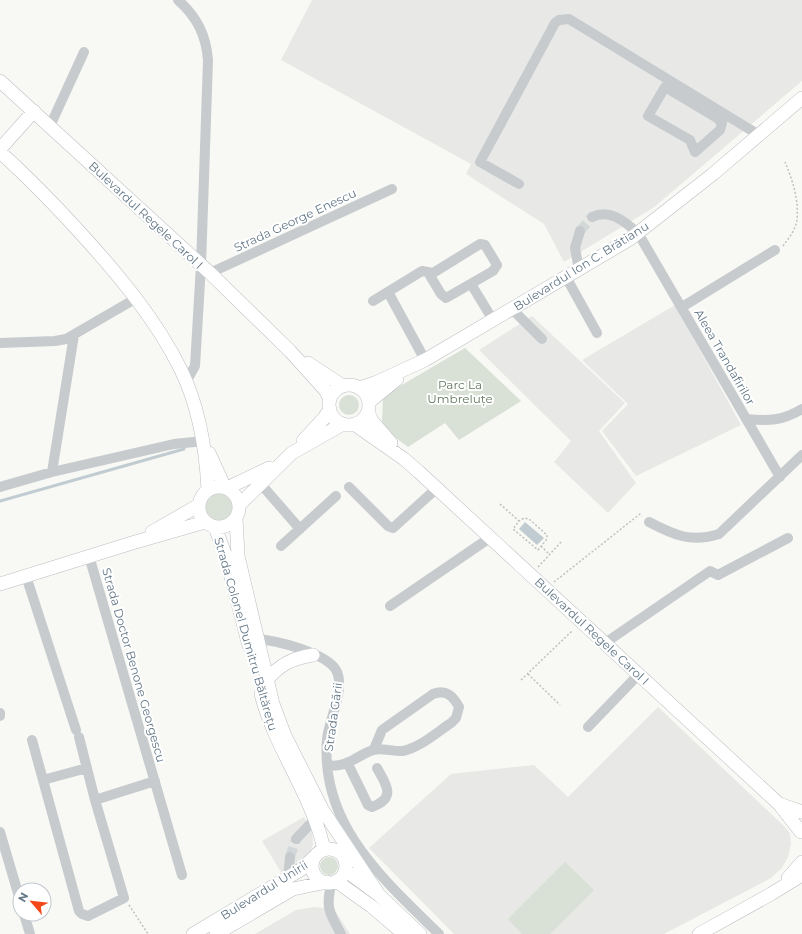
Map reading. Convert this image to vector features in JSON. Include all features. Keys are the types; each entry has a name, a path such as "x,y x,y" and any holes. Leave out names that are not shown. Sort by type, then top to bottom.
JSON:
{"main road":[{"name":"Bulevardul Regele Carol I","path":"0,80 205,269 290,351 326,391 330,404"},
{"name":"Bulevardul Ion C. Brătianu","path":"359,388 375,383 423,361 579,270 638,233 759,136 802,98"},
{"path":"34,111 0,150 75,227 113,270 165,342 186,382 204,442 226,488 235,495 239,505"},
{"name":"Bulevardul Regele Carol I","path":"290,351 343,386"},
{"name":"Bulevardul Ion C. Brătianu","path":"368,407 423,361"},
{"path":"0,584 132,543 174,527 210,525 226,526 236,518 239,505 260,483 287,456 324,418 334,392 343,386 350,385 359,388 365,393 368,407 362,420 349,424 287,456 226,488 216,487 208,490 202,496 199,505 200,516 210,525"},
{"path":"330,404 335,419 349,424"},
{"name":"Bulevardul Regele Carol I","path":"368,407 372,421 404,459 491,537 779,804 802,834"},
{"name":"Bulevardul Regele Carol I","path":"349,424 404,459"},
{"path":"204,442 208,490"},
{"path":"174,527 199,505"},
{"name":"Strada Colonel Dumitru Băltărețu","path":"236,518 237,550 266,681 272,704 318,814 319,854"},
{"name":"Strada Colonel Dumitru Băltărețu","path":"210,525 223,547 266,712 277,741 318,814 375,901"},
{"path":"266,681 278,667 287,661 313,655"},
{"name":"Bulevardul Regele Carol I","path":"779,804 802,812"},
{"path":"318,814 338,852 345,860 345,870 341,877 332,882"},
{"path":"338,852 332,849 319,854 312,866 314,873 319,879 332,882 375,901 420,934"},
{"name":"Bulevardul Unirii","path":"193,934 304,867 319,854"},
{"path":"772,894 802,862"},
{"path":"345,870 404,934"},
{"path":"699,934 772,894 802,875"},
{"name":"Bulevardul Unirii","path":"216,934 293,889 332,882"}],"street":[{"path":"178,0 188,9 198,22 207,49 208,80 204,129 205,269 195,366 186,382"},
{"path":"519,184 480,162 555,23 563,18 569,19 759,136"},
{"path":"50,126 84,52"},
{"path":"665,88 717,118 722,123 720,130 695,152 690,140 648,116 665,88"},
{"name":"Strada George Enescu","path":"205,269 392,190"},
{"name":"Aleea Trandafirilor","path":"592,217 599,214 613,215 624,221 638,233 780,477"},
{"path":"579,270 575,248 580,231"},
{"path":"373,301 422,271 429,274 441,294 446,298 493,271 497,265 488,249 482,244 429,274"},
{"name":"Aleea Trandafirilor","path":"682,307 778,249"},
{"path":"566,277 597,333"},
{"path":"472,284 493,320"},
{"path":"388,292 423,361"},
{"path":"0,343 55,341 74,335 135,299"},
{"path":"512,309 542,339"},
{"path":"52,472 74,335"},
{"name":"Aleea Trandafirilor","path":"746,419 775,420 792,415 802,409"},
{"path":"0,487 52,472 174,444 204,442"},
{"path":"649,522 672,534 683,537 707,538 719,534 802,455"},
{"path":"260,483 300,529"},
{"path":"349,487 388,526 393,528 437,488"},
{"path":"281,546 336,496"},
{"path":"390,606 491,537"},
{"path":"605,643 710,571 718,575 788,538"},
{"path":"223,547 237,550"},
{"name":"Strada Doctor Benone Georgescu","path":"89,556 182,875"},
{"path":"26,576 77,734 124,898 88,916 82,914 79,910 32,740"},
{"name":"Strada Gării","path":"256,639 284,643 332,665 339,680 337,697 328,731 328,766 336,806 354,843 370,862 439,934"},
{"path":"588,727 639,674"},
{"path":"328,766 348,764 374,749 382,730 433,694 445,692 455,700 459,707 456,718 451,723 414,747 404,751 391,752 374,749"},
{"path":"348,764 368,805 372,806 385,798 388,793 388,788 377,768"},
{"path":"43,780 86,768"},
{"name":"Strada Doctor Benone Georgescu","path":"95,800 155,781"},
{"path":"296,839 318,814"},
{"path":"0,832 15,882"},
{"path":"288,877 290,857"},
{"path":"332,882 328,898 328,908 341,934"},
{"path":"26,922 30,934"}],"path":[{"path":"778,249 791,234 797,220 794,182 785,162"},
{"path":"500,504 519,521"},
{"path":"546,588 640,514 649,522"},
{"path":"524,518 529,519 547,535 547,539 538,550 513,529 519,521 524,518"},
{"path":"531,574 562,541"},
{"path":"541,546 550,555"},
{"path":"521,680 581,621"},
{"path":"528,674 560,705"},
{"path":"124,898 148,934"}],"shaded area":[{"path":"312,0 802,0 802,81 653,208 564,262 544,224 466,174 471,164 281,60"},
{"path":"675,305 741,425 636,476 602,431 628,404 582,360"},
{"path":"532,316 625,403 599,431 636,483 608,513 554,462 571,441 479,350"},
{"path":"525,522 544,538 537,545 519,529"},
{"path":"658,707 785,827 790,834 791,844 788,857 782,868 771,878 664,934 454,934 369,848 451,774 534,765 568,797"},
{"path":"304,817 312,832 313,844 310,853 306,860 284,877 262,841"},
{"path":"314,907 334,909 350,934 255,934 296,910"}],"green space":[{"name":"Parc La Umbreluțe","path":"465,348 521,401 459,440 445,423 408,447 382,425 383,396"},
{"path":"349,395 356,398 359,405 356,412 349,415 342,412 339,405 342,398"},
{"path":"219,494 228,498 232,507 228,516 219,520 210,516 206,507 210,498"},
{"path":"329,857 335,860 338,866 335,872 329,875 323,872 320,866 323,860"},
{"path":"565,862 594,890 550,934 522,934 508,919"}],"waterway":[{"path":"0,501 184,449"}],"tunnel":[{"path":"580,231 592,217"},
{"path":"290,857 296,839"}]}
